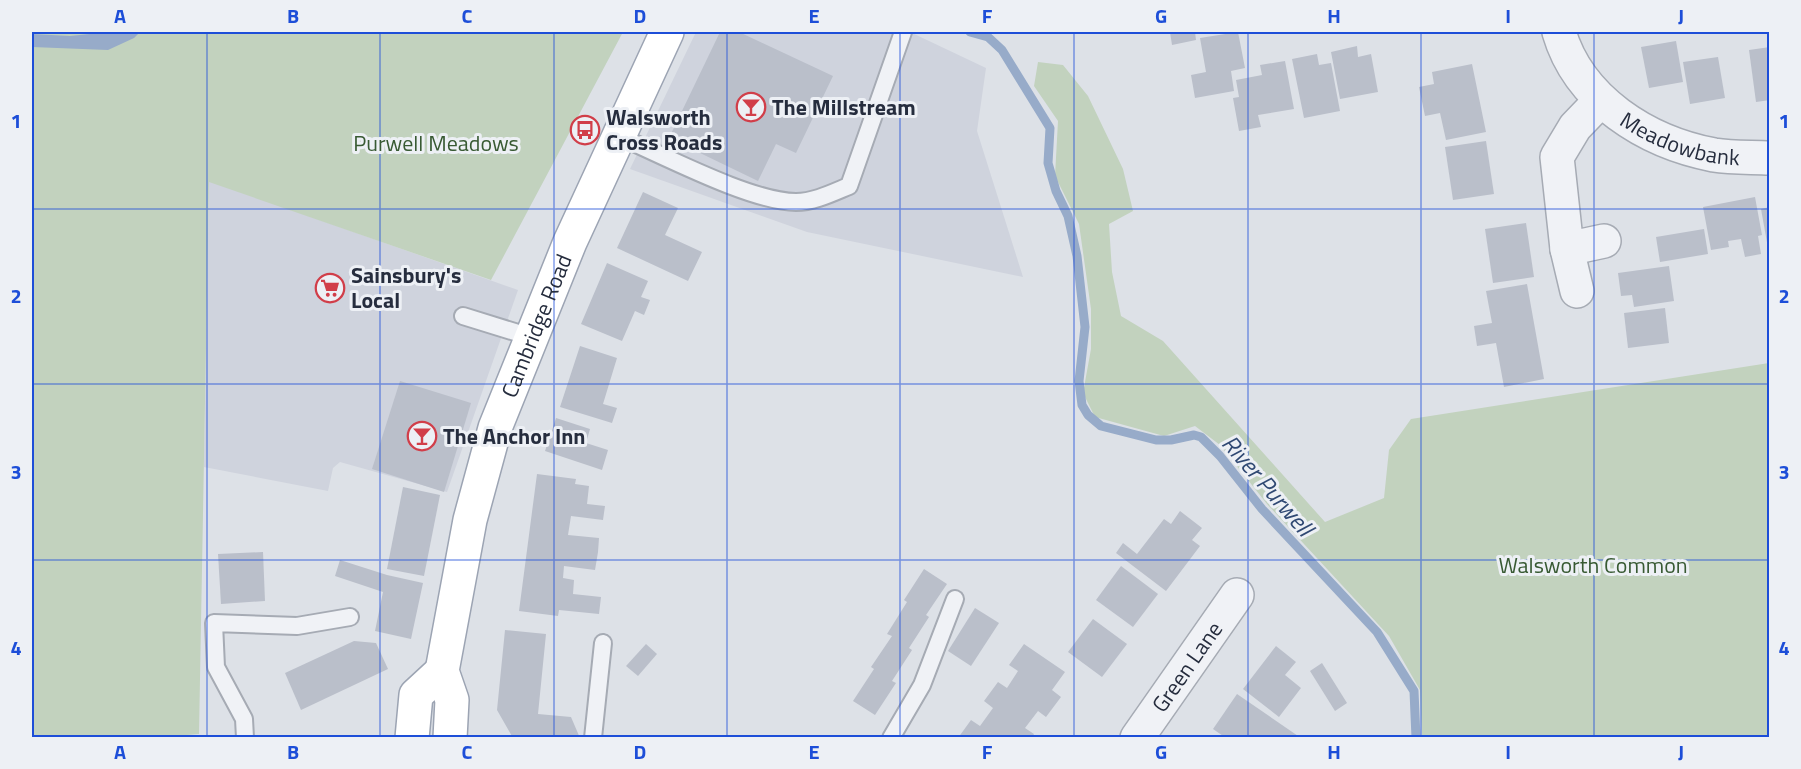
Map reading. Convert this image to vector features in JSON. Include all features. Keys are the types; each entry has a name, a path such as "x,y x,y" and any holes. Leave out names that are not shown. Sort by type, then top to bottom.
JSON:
{"main road":[{"name":"Cambridge Road","path":"442,671 470,520 495,428 531,337 618,136 667,32"},
{"path":"412,738 416,695 442,671 453,700 450,738"}],"street":[{"name":"Meadowbank","path":"1559,32 1566,55 1600,101 1655,138 1715,155 1770,158"},
{"name":"Meadowbank","path":"1577,291 1567,249 1557,157 1575,127 1600,101"},
{"path":"1567,249 1604,241"},
{"name":"Green Lane","path":"1137,738 1237,595"}],"lane":[{"path":"618,136 749,192 795,202 819,198 849,186 903,32"},
{"path":"463,316 531,337"},
{"path":"891,738 922,685 955,599"},
{"path":"245,738 244,719 216,667 214,624 297,626 350,617"},
{"path":"593,738 603,643"}],"shaded area":[{"path":"696,32 910,32 986,68 977,131 1023,277 807,232 630,169"},
{"path":"209,181 518,290 447,492 340,462 333,468 328,491 204,467"}],"green space":[{"name":"Purwell Meadows","path":"32,32 623,32 491,280 209,182 199,734 152,738 32,737"},
{"name":"Walsworth Common","path":"1038,62 1063,65 1088,96 1123,169 1133,211 1109,224 1112,272 1121,316 1163,341 1325,522 1384,498 1389,450 1411,419 1769,363 1769,737 1422,737 1420,690 1389,636 1267,504 1220,445 1195,426 1164,436 1095,417 1083,393 1091,349 1091,309 1079,224 1055,176 1058,121 1034,86"}],"water":[{"path":"140,32 134,38 108,50 32,47 32,34 70,36"}],"building":[{"name":"The Millstream","path":"720,32 739,32 833,76 796,153 776,144 758,181 669,138"},
{"path":"1170,32 1195,32 1196,40 1172,45"},
{"path":"1238,32 1245,68 1231,71 1234,91 1195,98 1191,75 1206,72 1200,38"},
{"path":"1676,41 1683,82 1649,88 1641,47"},
{"path":"1357,46 1358,57 1371,54 1378,92 1340,99 1331,52"},
{"path":"1770,47 1770,100 1756,102 1749,50"},
{"path":"1317,54 1319,65 1331,63 1340,111 1304,118 1292,59"},
{"path":"1718,57 1725,98 1690,104 1683,62"},
{"path":"1285,61 1294,109 1258,115 1261,127 1239,131 1233,98 1239,97 1236,80 1262,75 1260,65"},
{"path":"1472,64 1486,132 1446,140 1440,113 1425,116 1419,87 1434,84 1432,72"},
{"path":"1486,141 1494,194 1453,200 1445,147"},
{"path":"643,192 678,208 665,235 702,252 688,281 617,248"},
{"path":"1755,197 1762,235 1758,236 1761,254 1745,257 1741,239 1728,241 1729,247 1711,250 1703,207"},
{"path":"1770,207 1770,248 1768,248 1761,209"},
{"path":"1526,223 1534,277 1493,283 1485,229"},
{"path":"1704,229 1708,254 1660,262 1656,237"},
{"path":"607,263 648,281 641,297 650,300 644,315 635,311 622,341 581,324"},
{"path":"1669,266 1674,301 1634,307 1632,295 1621,296 1618,273"},
{"path":"1527,284 1544,379 1504,387 1496,343 1477,346 1474,326 1492,323 1486,291"},
{"path":"1665,308 1669,343 1628,348 1624,313"},
{"path":"580,346 617,358 603,404 617,408 612,423 560,407"},
{"name":"The Anchor Inn","path":"400,381 471,403 444,492 372,469"},
{"path":"556,418 590,429 586,443 608,450 602,470 545,451"},
{"path":"537,474 576,479 575,484 589,486 587,504 605,506 603,520 571,516 568,535 599,538 598,552 595,570 564,566 563,578 574,580 573,594 601,597 599,614 559,610 558,616 519,611"},
{"path":"403,487 440,495 424,576 387,569"},
{"path":"1180,511 1202,528 1192,540 1200,546 1166,591 1116,553 1123,543 1137,554 1164,519 1171,524"},
{"path":"263,552 265,601 221,604 218,554"},
{"path":"340,560 387,575 423,583 411,639 375,631 383,592 335,576"},
{"path":"1121,566 1158,594 1133,627 1096,600"},
{"path":"924,569 947,584 926,615 929,617 909,648 912,650 892,681 896,683 875,715 853,701 874,669 871,667 892,636 887,634 907,602 904,600"},
{"path":"975,608 999,623 971,666 948,651"},
{"path":"1093,619 1127,644 1102,677 1068,652"},
{"path":"505,630 546,634 538,714 571,717 580,738 513,738 497,710"},
{"path":"354,641 376,643 388,669 301,710 285,673"},
{"path":"646,644 657,654 638,676 626,666"},
{"path":"1024,644 1065,672 1052,690 1061,697 1046,717 1038,711 1025,728 1034,734 1032,738 958,738 971,720 980,726 993,708 984,701 998,682 1007,688 1018,671 1009,665"},
{"path":"1276,646 1296,662 1285,675 1301,688 1279,717 1243,689"},
{"path":"1322,663 1347,703 1335,711 1310,671"},
{"path":"1237,694 1301,738 1226,738 1213,729"}],"waterway":[{"name":"River Purwell","path":"970,32 988,37 1002,50 1050,128 1048,163 1056,191 1068,216 1077,256 1085,327 1079,381 1082,405 1088,415 1101,426 1156,440 1171,440 1194,435 1201,437 1220,456 1262,509 1377,632 1414,691 1416,738"}],"place":[{"name":"The Millstream","path":"751,107"},
{"name":"Walsworth Cross Roads","path":"585,130"},
{"name":"Sainsbury's Local","path":"330,288"},
{"name":"The Anchor Inn","path":"422,436"}]}
